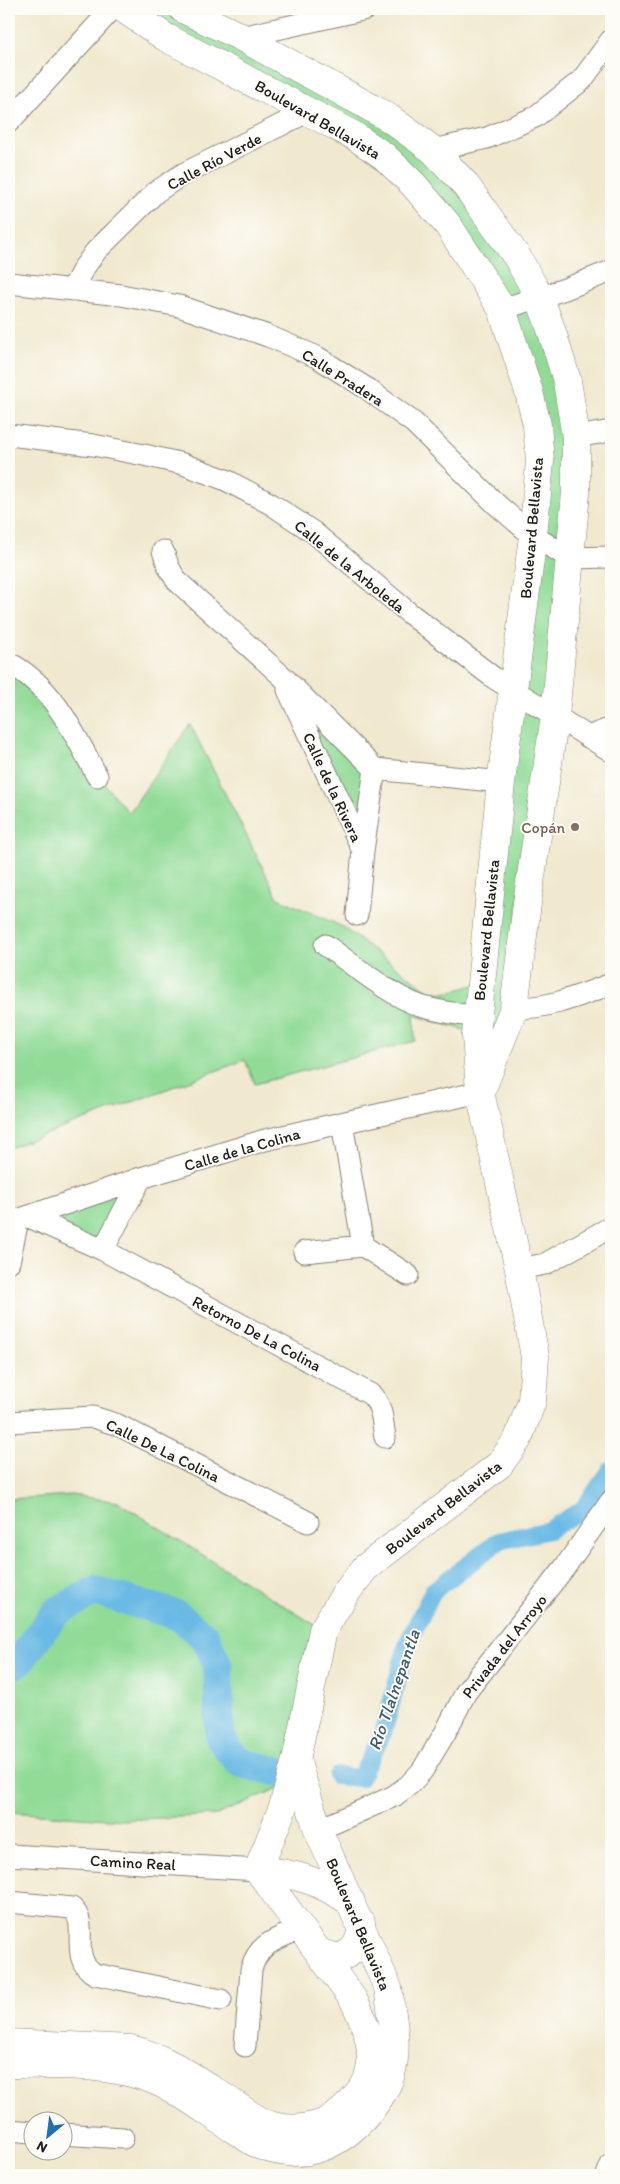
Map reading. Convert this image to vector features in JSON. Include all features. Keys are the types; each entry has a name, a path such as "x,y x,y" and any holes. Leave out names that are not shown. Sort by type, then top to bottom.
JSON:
{"main road":[{"name":"Boulevard Bellavista","path":"124,9 166,37 353,135 384,156 414,184 448,225 502,309 529,392 537,425 540,461 533,536 501,782 476,1035 480,1092 519,1269 534,1357 532,1401 518,1439 499,1465 365,1568 345,1594 323,1630 297,1765 258,1870"},
{"name":"Boulevard Bellavista","path":"182,9 240,37 389,118 433,150 464,183 518,257 538,296 552,332 567,381 576,437 576,493 555,716 528,895 514,1008 480,1092"},
{"name":"Boulevard Bellavista","path":"9,2064 96,2068 146,2077 167,2086 260,2145 282,2152 306,2152 326,2147 355,2128 377,2102 391,2074 395,2043 388,1988 314,1819 297,1765"},
{"path":"258,1870 309,1878 327,1886 356,1912 360,1940 353,1951 338,1958 321,1953"},
{"path":"9,2044 131,2049 148,2053 175,2067 270,2125 288,2128 310,2126 330,2120 351,2102 362,2089 372,2056 362,2017 353,1999 321,1953 258,1870"}],"street":[{"path":"9,122 112,9"},
{"path":"240,37 366,9"},
{"path":"433,150 487,138 535,116 582,80 611,40"},
{"name":"Calle Río Verde","path":"72,290 83,269 96,251 156,192 183,174 309,112"},
{"path":"502,309 564,289 611,271"},
{"name":"Calle Pradera","path":"9,283 121,295 179,306 268,336 317,357 366,388 414,424 496,504 533,536 570,558"},
{"path":"576,437 611,431"},
{"name":"Calle de la Arboleda","path":"9,435 144,454 183,464 226,480 270,504 313,532 409,613 512,691 611,751"},
{"name":"Calle de la Rivera","path":"163,551 169,568 178,581 282,676 375,769 363,850"},
{"path":"570,558 611,557"},
{"path":"9,663 40,684 67,720 97,776"},
{"name":"Calle de la Rivera","path":"282,676 363,850"},
{"path":"588,737 611,728"},
{"path":"375,769 501,782"},
{"path":"357,915 363,850"},
{"path":"325,945 400,996 418,1005 439,1011 478,1017"},
{"path":"514,1008 533,1009 552,1005 611,984"},
{"name":"Calle de la Colina","path":"18,1220 141,1178 265,1140 480,1092"},
{"path":"342,1123 363,1246"},
{"path":"103,1250 141,1178"},
{"path":"9,1262 18,1220"},
{"name":"Retorno De La Colina","path":"18,1220 103,1250 370,1394 377,1400 380,1407 385,1437"},
{"path":"519,1269 545,1264 611,1227"},
{"path":"304,1252 363,1246 408,1276"},
{"name":"Calle De La Colina","path":"9,1422 93,1417 118,1425 308,1522"},
{"name":"Privada del Arroyo","path":"314,1819 394,1796 409,1786 422,1771 445,1733 466,1692 565,1566 611,1501"},
{"name":"Camino Real","path":"9,1855 258,1870"},
{"path":"9,1902 72,1908 79,1917 82,1963 95,1974 221,2000"},
{"path":"245,2046 251,1970 254,1958 259,1950 270,1942 302,1928"},
{"path":"9,2130 22,2131"},
{"path":"72,2135 123,2138"},
{"path":"606,2175 611,2166"}],"green space":[{"path":"135,9 176,9 389,118 517,257 576,437 501,1041 414,1015 415,1041 255,1084 245,1060 9,1148 9,669 15,666 97,776 129,813 190,724 278,898 341,926 429,991 445,993 482,983 540,461 515,346 414,185"},
{"path":"282,676 375,769 363,851"},
{"path":"141,1178 103,1250 29,1217"},
{"path":"72,1495 118,1502 323,1630 290,1783 217,1815 123,1820 9,1812 9,1499"}],"waterway":[{"name":"Río Tlalnepantla","path":"337,1776 360,1778 383,1733 408,1642 433,1591 499,1541 549,1530 583,1509 611,1470"},
{"name":"Río Tlalnepantla","path":"9,1666 19,1662 56,1612 95,1591 177,1615 205,1637 218,1666 220,1737 229,1751 241,1763 276,1771"}],"place":[{"name":"Copán","path":"575,827"}]}
